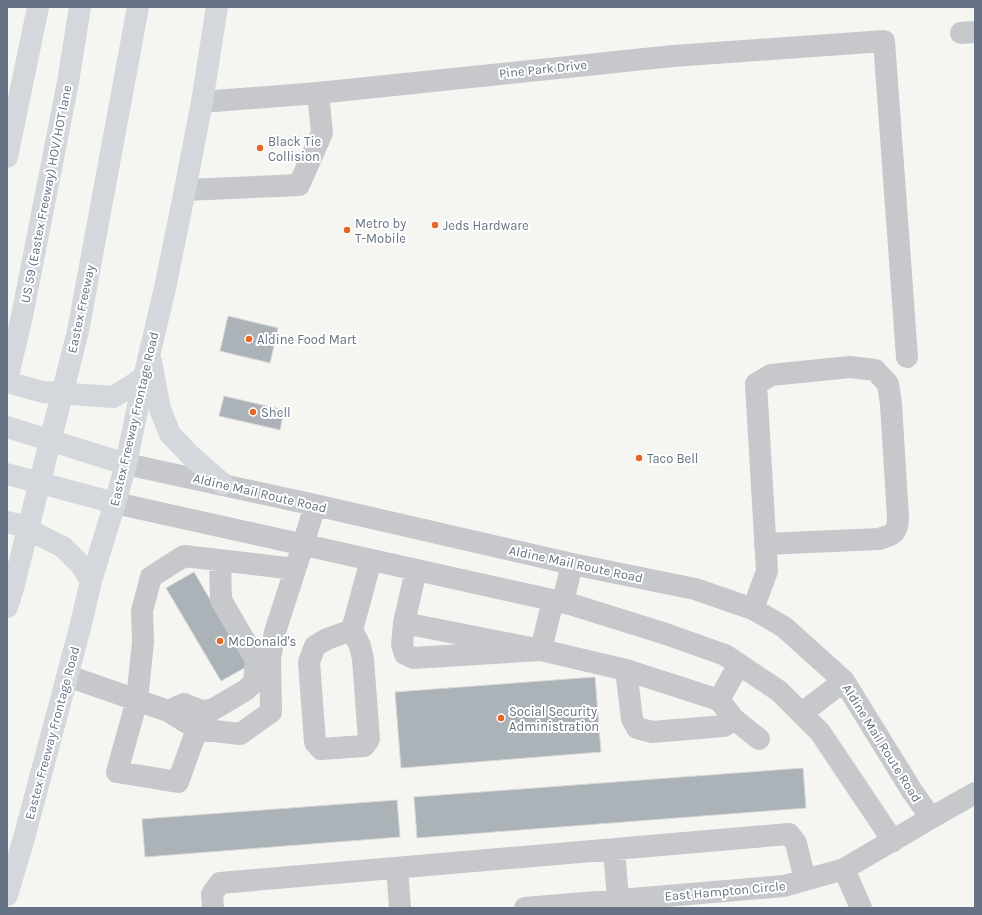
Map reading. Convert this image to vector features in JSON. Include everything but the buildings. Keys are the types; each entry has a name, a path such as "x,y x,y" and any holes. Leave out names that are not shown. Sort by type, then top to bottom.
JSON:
{"main road":[{"path":"7,157 38,7"},
{"name":"US 59 (Eastex Freeway) HOV/HOT lane","path":"7,381 22,316 68,82 80,7"},
{"name":"Eastex Freeway","path":"9,599 78,331 138,7"},
{"name":"Eastex Freeway Frontage Road","path":"7,895 68,676 91,581 126,464 185,190 202,102 217,7"},
{"path":"149,353 160,409 170,434 223,484"},
{"path":"7,381 42,392 113,397 144,377"},
{"path":"7,427 126,464"},
{"path":"7,474 115,503"},
{"path":"7,522 19,525 63,547 81,565 91,581"}],"street":[{"name":"Pine Park Drive","path":"202,102 318,93 673,56 884,41 907,357"},
{"path":"185,190 299,185 322,133 318,93"},
{"path":"753,609 767,571 765,544 756,384 770,375 850,367 875,370 888,384 891,404 898,518 897,528 893,534 879,539 765,544"},
{"name":"Aldine Mail Route Road","path":"126,464 223,484 572,564 696,589 753,609 784,627 844,681 930,818"},
{"path":"115,503 570,604 666,634 725,656 779,691 820,732 893,840"},
{"path":"68,676 168,711 197,729 240,734 271,712 270,658 275,632 315,505"},
{"path":"197,729 178,782 117,772 137,700 143,642 142,611 152,577 184,556 295,569"},
{"path":"168,711 184,704 201,711 212,710 246,690 254,682 256,660 222,600 220,560"},
{"path":"352,630 327,639 316,646 309,662 315,742 321,749 364,746 369,739 363,659 360,646 352,630 371,560"},
{"path":"541,650 572,564"},
{"path":"416,570 404,623 402,645 405,654 413,658 541,650"},
{"path":"404,623 541,650 626,670 719,700 734,720 759,739"},
{"path":"719,700 739,664"},
{"path":"626,670 632,719 637,728 652,732 724,726 734,720"},
{"path":"802,713 844,681"},
{"name":"East Hampton Circle","path":"525,908 784,886 844,869 975,793"},
{"path":"213,908 212,894 220,883 789,834 796,843 805,880"},
{"path":"614,849 618,900"},
{"path":"397,868 400,908"},
{"path":"844,869 861,908"}],"place":[{"name":"Black Tie Collision","path":"260,148"},
{"name":"Jeds Hardware","path":"435,225"},
{"name":"Metro by T-Mobile","path":"347,230"},
{"name":"Aldine Food Mart","path":"249,339"},
{"name":"Shell","path":"253,412"},
{"name":"Taco Bell","path":"639,458"},
{"name":"McDonald's","path":"220,641"},
{"name":"Social Security Administration","path":"501,718"}]}
